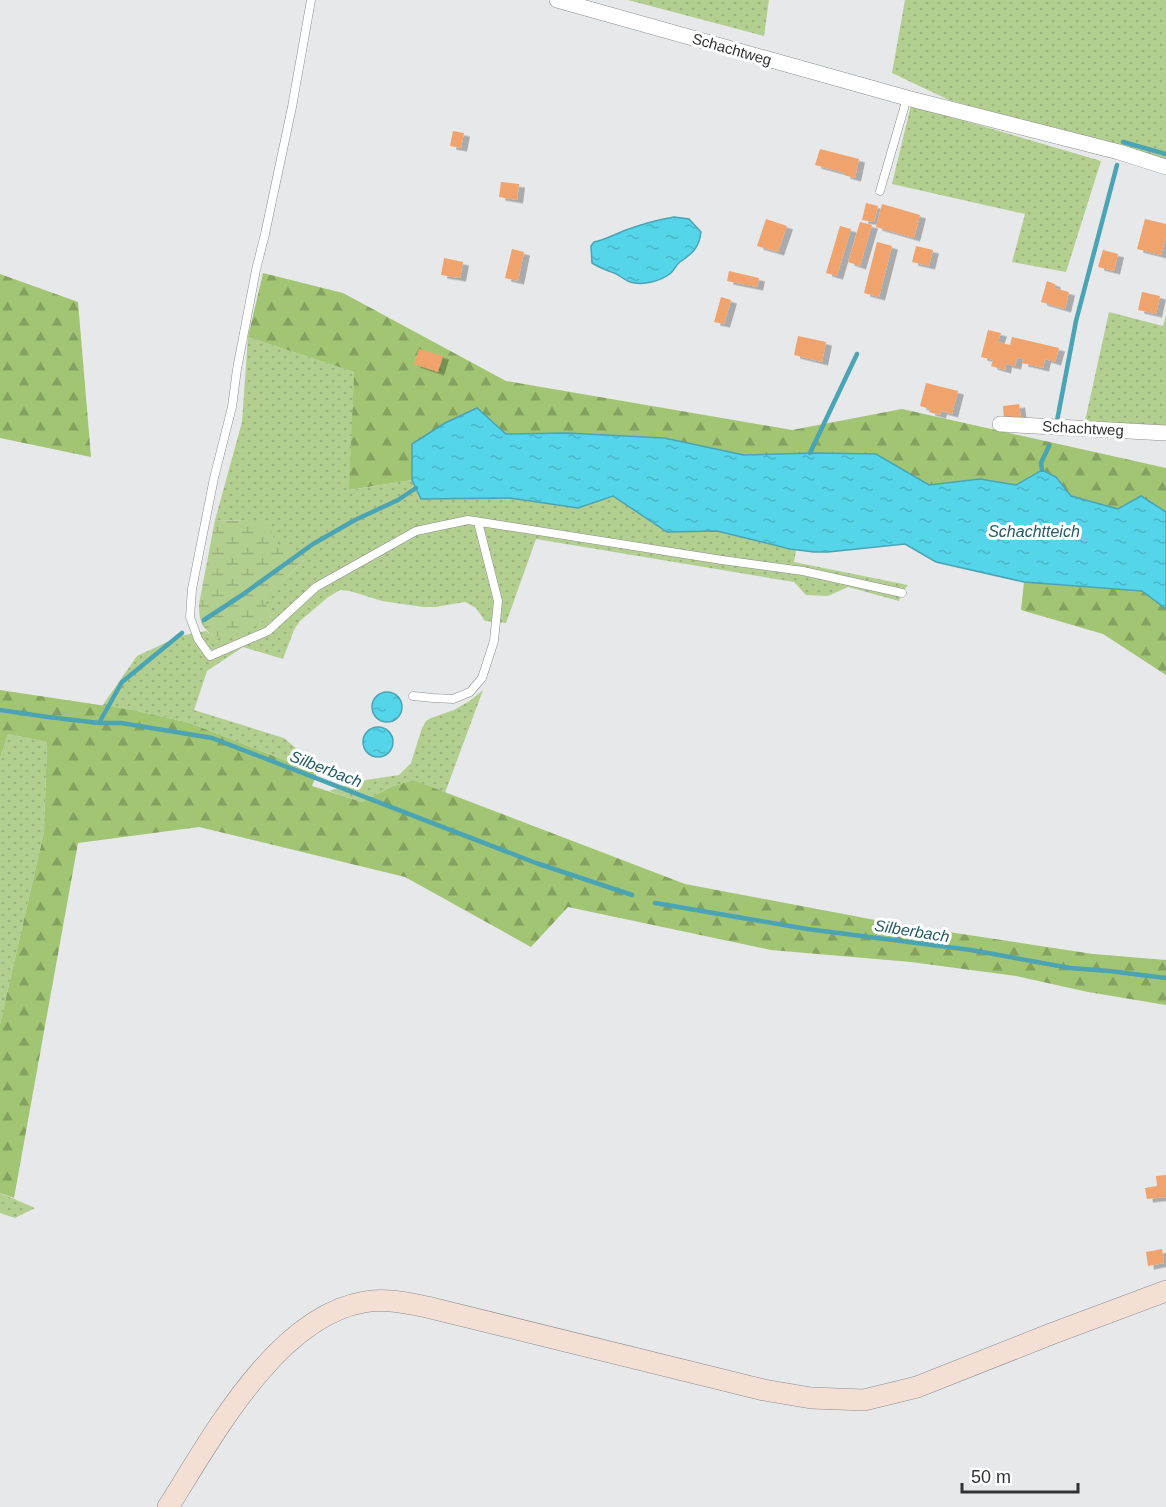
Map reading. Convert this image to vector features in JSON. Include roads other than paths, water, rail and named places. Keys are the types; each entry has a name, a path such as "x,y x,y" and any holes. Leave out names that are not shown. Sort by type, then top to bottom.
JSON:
{"street":[{"name":"Schachtweg","path":"557,0 907,98 1119,152 1166,167"},
{"name":"Schachtweg","path":"1000,424 1166,432"},
{"path":"168,1507 226,1417 269,1361 285,1345 321,1317 366,1301 428,1307 764,1390 812,1398 864,1400 917,1387 1166,1291"}],"lane":[{"path":"311,0 292,107 256,270 232,407 214,478 192,589 190,617 198,639 210,656 268,631 316,587 416,531 468,520 803,571 903,593"},
{"path":"880,191 907,98"},
{"path":"414,696 453,699 470,692 482,678 494,641 498,601 478,522"},
{"path":"883,588 892,582"}],"water":[{"path":"674,217 689,219 701,232 695,250 667,276 652,282 635,283 592,263 591,246 594,242 638,226"},
{"name":"Schachtteich","path":"477,408 506,434 567,433 664,438 744,455 876,454 929,485 980,479 1016,485 1042,470 1056,477 1071,496 1118,509 1141,496 1166,512 1166,609 1142,591 1024,582 936,562 905,544 814,552 790,549 717,531 667,532 613,496 578,508 510,498 421,499 412,480 412,444 445,423"},
{"path":"387,692 398,696 402,707 398,718 387,722 376,718 372,707 376,696"},
{"path":"378,727 389,731 393,742 389,753 378,757 367,753 363,742 367,731"}],"waterway":[{"path":"1123,142 1166,154"},
{"path":"1057,421 1076,321 1117,165"},
{"path":"810,453 857,354"},
{"path":"1042,470 1041,463 1049,446"},
{"path":"204,620 313,544 355,520 398,500 416,488"},
{"path":"99,723 122,682 182,633"},
{"name":"Silberbach","path":"0,710 99,723 121,723 212,738 536,863 632,895"},
{"name":"Silberbach","path":"655,903 807,929 971,950 1070,968 1166,978"}]}
